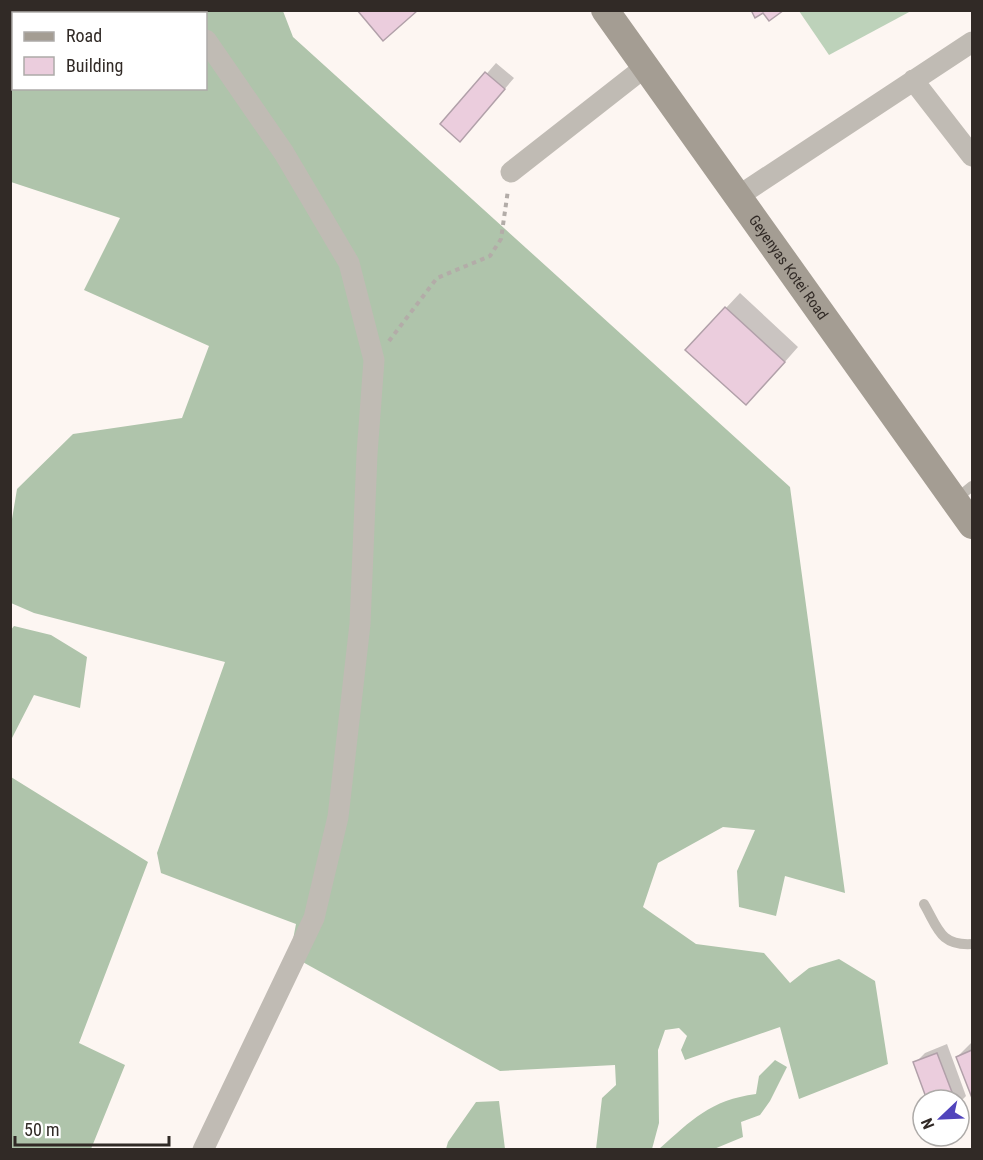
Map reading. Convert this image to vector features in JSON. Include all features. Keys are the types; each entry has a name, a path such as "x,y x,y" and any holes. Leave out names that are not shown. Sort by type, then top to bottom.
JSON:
{"street":[{"name":"Geyenyas Kotei Road","path":"605,10 737,197 963,493 972,525"},
{"path":"203,1149 314,918 338,817 360,624 367,454 374,360 349,263 284,153 207,41"},
{"path":"737,197 972,42"},
{"path":"511,172 645,67"},
{"path":"913,80 972,156"}],"lane":[{"path":"924,904 945,939 953,944 972,944"}],"path":[{"path":"374,360 437,278 490,256 501,239 511,172"}],"green space":[{"path":"11,11 283,11 293,37 790,487 845,893 785,876 776,916 739,907 737,871 755,830 723,827 658,863 643,907 696,944 764,953 790,983 809,968 839,959 875,981 888,1064 799,1099 780,1027 685,1060 681,1050 687,1036 679,1028 665,1030 658,1050 659,1123 652,1149 596,1149 602,1098 616,1085 615,1065 500,1071 290,955 296,924 161,873 157,853 225,662 34,613 11,603 11,525 17,489 73,434 182,418 209,346 84,290 120,218 11,182"},
{"path":"799,11 911,11 829,55"},
{"path":"14,626 51,635 87,657 80,708 34,695 11,740 10,631"},
{"path":"11,777 148,862 79,1043 125,1065 91,1149 11,1149"},
{"path":"775,1060 787,1067 770,1101 760,1115 741,1122 743,1137 714,1149 659,1149 692,1120 714,1106 756,1094 759,1076"},
{"path":"499,1101 505,1149 446,1149 448,1142 476,1102"}],"building":[{"path":"357,10 417,10 417,11 383,41"},
{"path":"751,10 784,10 769,21 763,13 755,18"},
{"path":"485,72 505,89 460,142 440,124"},
{"path":"725,307 785,362 746,405 685,350"},
{"path":"972,1050 972,1098 971,1088 968,1088 956,1057"},
{"path":"937,1053 950,1088 923,1088 913,1062"}]}
